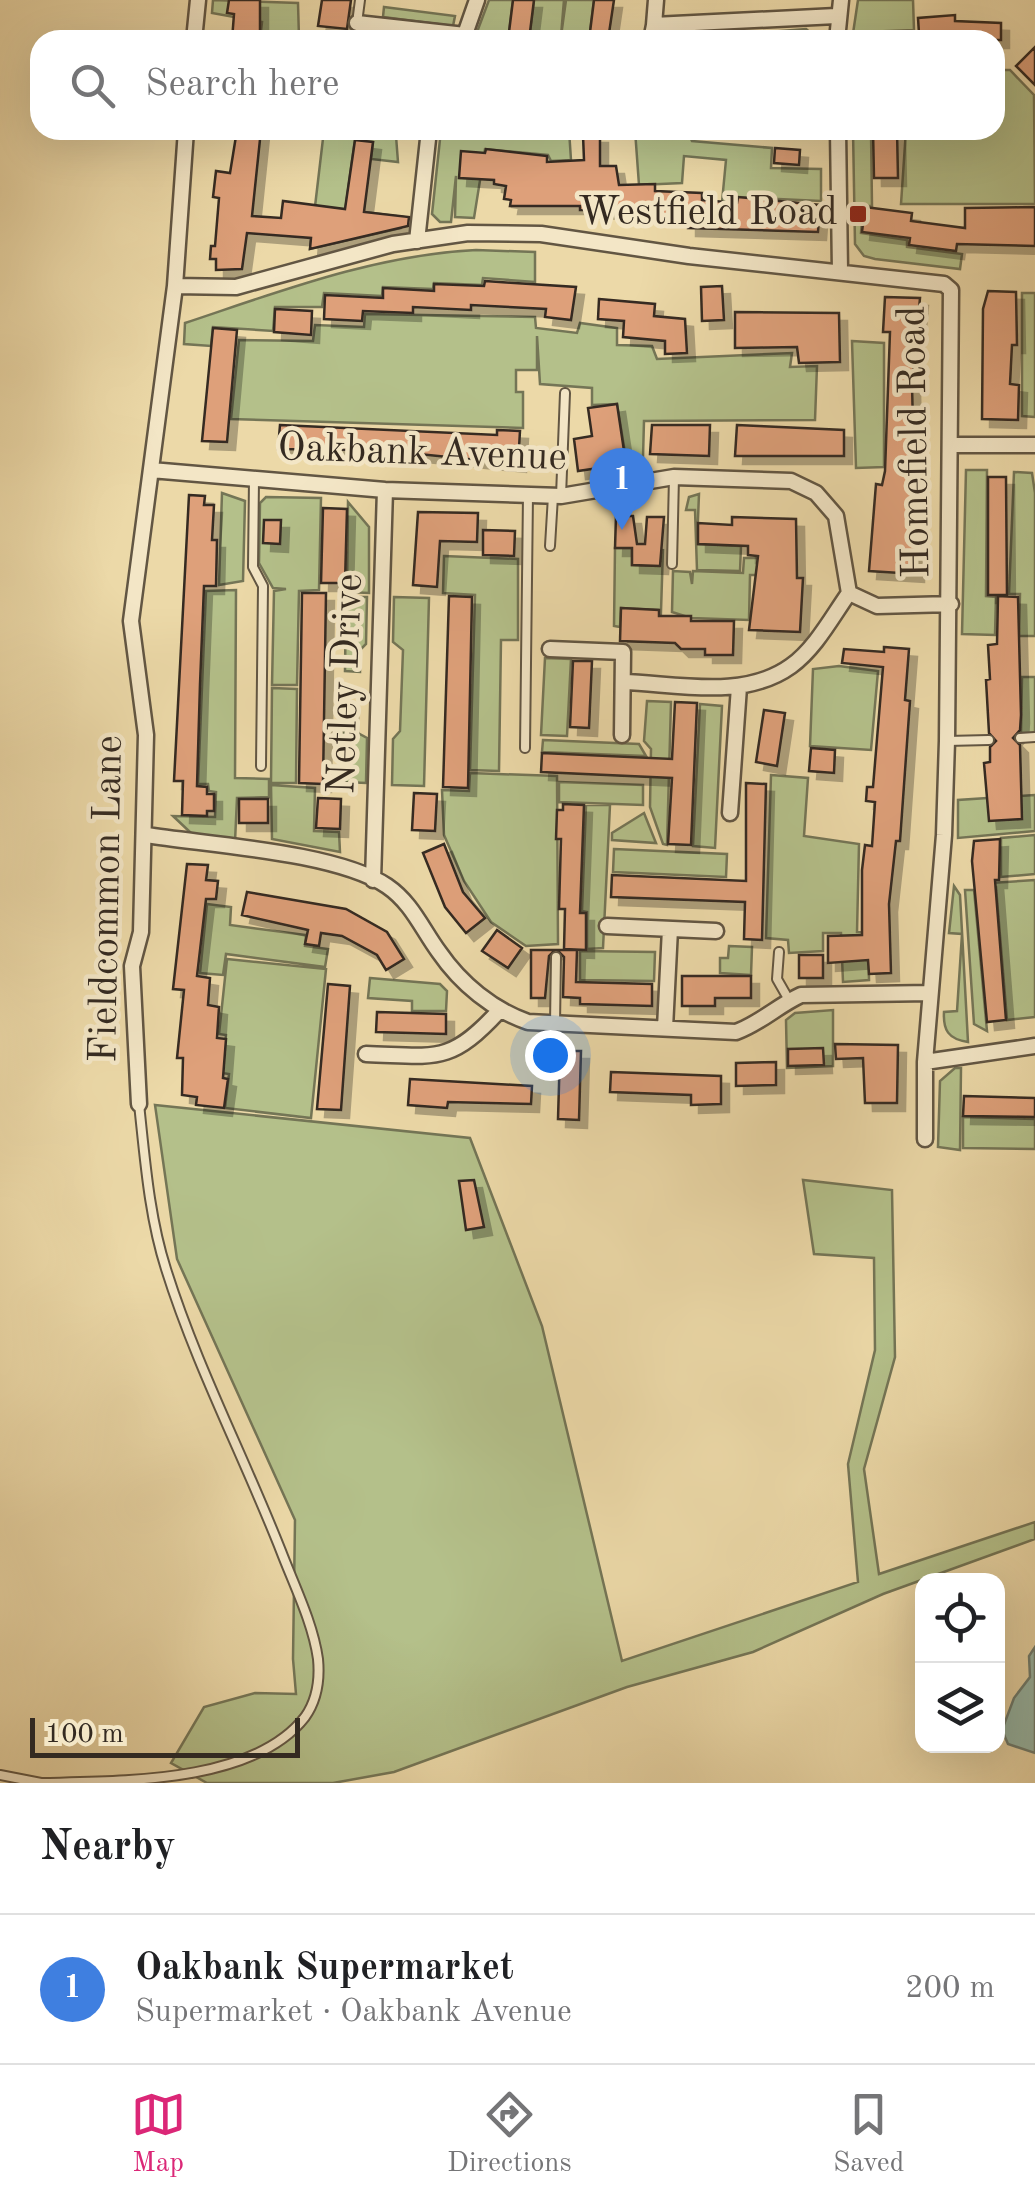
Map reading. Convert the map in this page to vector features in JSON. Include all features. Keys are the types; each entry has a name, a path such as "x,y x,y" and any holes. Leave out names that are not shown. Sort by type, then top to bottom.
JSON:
{"street":[{"path":"195,30 198,0"},
{"path":"466,30 477,0"},
{"path":"652,30 656,0"},
{"path":"836,30 841,0"},
{"path":"675,30 836,16"},
{"path":"357,23 410,30"},
{"name":"Fieldcommon Lane","path":"139,1104 132,966 140,932 146,834 146,734 131,621 174,286 185,140"},
{"path":"417,241 428,140"},
{"path":"838,140 840,271"},
{"name":"Homefield Road","path":"174,286 236,287 417,241 468,233 541,234 690,256 944,284 951,290 947,740 924,1062 925,1139"},
{"path":"951,445 1035,445"},
{"name":"Oakbank Avenue","path":"152,470 385,490 557,496 674,477 791,481 816,493 836,516 849,593"},
{"name":"Netley Drive","path":"374,880 385,490"},
{"path":"624,682 739,687 792,666 849,593 877,606 951,604"},
{"path":"550,649 623,652 622,734"},
{"path":"730,812 739,687"},
{"path":"146,834 335,865 374,880 406,902 439,954 498,1012 528,1022 736,1032 760,1023 800,995 930,993"},
{"path":"607,926 716,931"},
{"path":"665,1028 670,929"},
{"path":"366,1054 445,1055 467,1045 498,1012"},
{"path":"924,1062 1035,1046"}],"lane":[{"path":"357,23 360,0"},
{"path":"550,546 565,393"},
{"path":"672,564 674,477"},
{"path":"254,479 253,568 263,586 261,766"},
{"path":"525,748 528,495"},
{"path":"1020,738 1035,737"},
{"path":"947,740 990,740"},
{"path":"779,952 777,979 789,1000"},
{"path":"555,1024 556,958"},
{"name":"Fieldcommon Lane","path":"0,1776 42,1783 210,1776 247,1764 282,1743 304,1719 318,1686 318,1659 295,1586 165,1268 150,1199 139,1104"}],"green space":[{"path":"213,0 298,3 299,30 261,30 262,22 212,13"},
{"path":"489,0 513,0 509,30 478,30"},
{"path":"534,0 564,0 562,30 530,30"},
{"path":"566,0 594,0 590,30 562,30"},
{"path":"858,0 913,0 914,30 854,30"},
{"path":"384,7 455,16 453,26 383,17"},
{"path":"1005,70 1010,70 1034,95 1035,204 901,204 905,140 1005,140"},
{"path":"323,140 355,140 343,226 362,229 364,212 404,217 401,228 310,249"},
{"path":"355,140 396,140 398,162 371,159 373,142"},
{"path":"440,140 570,140 571,160 551,161 548,155 485,149 474,218 455,217 456,176 451,222 440,222 432,214"},
{"path":"636,140 692,140 772,148 771,168 821,169 821,201 738,197 737,203 722,202 726,160 684,156 682,183 639,185"},
{"path":"853,140 871,140 872,206 863,206 861,233 907,240 907,247 962,254 960,269 875,259 864,256 855,244"},
{"path":"476,250 535,252 535,282 483,278 482,285 434,283 433,289 383,287 382,296 324,293 322,307 275,307 273,331 213,327 211,346 184,344 185,323 293,287 401,259"},
{"path":"1022,293 1035,293 1035,417 1022,416"},
{"path":"365,314 535,317 536,328 577,333 580,323 617,328 617,345 652,346 657,359 792,353 790,367 817,366 815,420 644,421 643,457 626,459 617,404 592,405 592,388 540,384 537,336 537,370 516,370 516,392 523,392 523,428 231,419 239,340 313,341 315,325 364,327"},
{"path":"852,341 884,343 884,467 856,468"},
{"path":"966,470 987,470 986,596 996,597 995,635 962,634"},
{"path":"1014,472 1032,473 1035,493 1035,636 1019,636 1020,594 1009,594"},
{"path":"222,493 245,501 243,581 219,585"},
{"path":"699,494 697,544 741,546 740,571 697,570 695,510 686,510 689,497"},
{"path":"266,497 321,498 319,590 299,591 297,685 272,685 274,591 286,589 273,588 259,563 260,503"},
{"path":"348,502 369,527 369,593 347,592"},
{"path":"615,548 632,548 632,565 659,566 663,549 660,642 658,610 621,608 620,627 614,626"},
{"path":"444,556 518,559 518,640 501,640 499,771 470,770 475,595 443,593"},
{"path":"744,558 765,558 765,575 750,575 749,620 691,618 672,612 673,571 690,572 692,584 693,571 743,573"},
{"path":"236,590 235,778 269,779 269,797 237,798 235,842 191,833 173,816 215,817 216,792 209,791 208,784 198,784 206,591"},
{"path":"346,597 367,597 366,644 360,650 360,672 345,671"},
{"path":"394,597 429,598 424,786 392,785 393,739 400,731 403,650 393,642"},
{"path":"545,658 571,659 567,736 541,735"},
{"path":"839,666 878,671 871,750 810,746 813,669"},
{"path":"1022,677 1035,677 1035,733 1021,733"},
{"path":"272,688 297,689 296,783 271,783"},
{"path":"647,701 671,702 667,845 663,844 650,807 651,749 644,741"},
{"path":"700,704 722,706 715,848 693,846"},
{"path":"344,706 358,707 358,733 367,738 366,783 343,782"},
{"path":"543,740 639,744 646,756 542,752"},
{"path":"470,773 557,776 558,944 526,946 491,922 464,881 444,835 442,790 469,791"},
{"path":"771,775 808,778 804,836 859,844 857,932 868,933 869,980 843,982 841,933 823,933 823,951 789,953 788,940 766,938"},
{"path":"559,782 643,785 643,805 559,802"},
{"path":"271,785 315,788 314,831 339,832 340,852 272,839"},
{"path":"1035,795 1035,831 958,838 958,800"},
{"path":"586,805 610,805 603,948 587,949 587,912 582,911"},
{"path":"644,813 656,843 612,840 612,833"},
{"path":"1035,835 1035,874 1001,877 1001,838"},
{"path":"614,849 727,854 726,877 613,872"},
{"path":"1035,880 1035,1017 1007,1020 996,887 975,884"},
{"path":"954,886 960,895 968,1042 951,1036 944,1018 944,1012 957,1011 962,934 949,933"},
{"path":"965,890 974,890 987,1031 974,1024"},
{"path":"207,904 231,907 230,925 306,935 305,946 328,949 325,967 226,954 223,975 200,973"},
{"path":"729,946 752,947 751,975 720,973 720,958 728,958"},
{"path":"580,951 655,952 654,981 580,980"},
{"path":"227,959 326,969 311,1118 225,1108 229,1074 222,1073 226,1035 219,1034"},
{"path":"370,978 440,984 447,991 446,1011 412,1011 412,1001 368,998"},
{"path":"833,1010 833,1066 787,1068 786,1020 795,1013"},
{"path":"955,1068 961,1068 960,1150 938,1147 940,1081"},
{"path":"155,1105 470,1138 542,1326 622,1661 858,1582 848,1464 875,1350 874,1258 814,1254 803,1180 892,1190 895,1357 864,1469 879,1574 1035,1522 1035,1539 941,1573 915,1573 915,1582 753,1652 627,1687 394,1772 333,1783 207,1783 171,1763 204,1707 255,1693 296,1694 295,1520 177,1259"},
{"path":"963,1117 1035,1119 1035,1149 963,1148"}],"shaded area":[{"path":"1035,1647 1035,1753 1008,1744 1005,1737 1005,1722 1014,1698 1030,1677 1029,1656"}],"building":[{"path":"229,0 260,0 260,30 233,30 234,14 227,13"},
{"path":"322,0 351,0 347,29 318,26"},
{"path":"513,0 534,0 530,30 509,30"},
{"path":"594,0 614,0 610,30 590,30"},
{"path":"955,15 955,21 1001,23 1001,30 919,30 918,18"},
{"path":"1035,47 1035,85 1016,66"},
{"path":"235,140 260,140 252,216 281,218 283,201 345,209 355,140 373,142 364,212 409,217 408,226 310,249 311,238 247,233 242,269 216,270 216,259 210,259 211,246 215,246 219,198 213,197 216,171 230,173"},
{"path":"583,140 600,140 600,166 616,166 619,185 655,184 655,191 702,193 702,200 737,203 738,197 820,205 818,232 688,228 688,215 638,215 638,211 580,210 580,206 510,206 511,200 504,199 506,186 494,184 494,180 459,178 461,151 485,153 486,149 547,156 547,162 584,160"},
{"path":"873,140 897,140 898,178 874,178"},
{"path":"775,148 800,150 799,165 774,163"},
{"path":"865,207 912,213 911,221 965,228 965,208 1035,207 1035,246 957,244 956,251 909,245 910,238 862,232"},
{"path":"485,281 576,287 571,320 545,317 546,309 471,305 471,310 413,307 413,313 363,311 362,321 324,319 325,295 383,298 383,288 434,291 434,284 484,286"},
{"path":"722,286 724,320 702,321 701,287"},
{"path":"988,291 1016,292 1017,345 1012,345 1010,384 1019,385 1018,420 982,419 983,309"},
{"path":"885,297 920,298 912,384 913,426 917,426 916,574 869,571 876,484 882,485 885,471 890,332 883,332"},
{"path":"599,299 655,304 654,316 685,319 687,353 665,354 665,341 623,337 624,321 598,319"},
{"path":"275,309 312,311 311,335 274,332"},
{"path":"735,312 839,313 840,362 799,363 797,347 735,348"},
{"path":"213,328 237,330 227,442 202,441"},
{"path":"617,404 626,464 578,471 574,439 592,436 588,408"},
{"path":"280,425 497,435 497,430 520,431 518,464 379,450 278,449"},
{"path":"652,425 710,425 709,456 650,454"},
{"path":"737,425 844,430 844,456 735,456"},
{"path":"988,477 1006,477 1007,595 988,595"},
{"path":"189,495 205,496 204,505 214,505 212,540 217,540 216,586 204,586 200,684 197,786 207,787 207,794 214,794 214,811 207,811 207,816 182,815 183,781 174,781"},
{"path":"323,508 347,509 345,583 321,583"},
{"path":"418,512 478,513 477,542 440,541 437,587 413,585"},
{"path":"616,516 633,516 637,544 645,544 647,517 664,517 660,566 632,565 632,548 615,548"},
{"path":"732,517 796,519 797,578 803,578 800,632 749,630 758,556 748,555 748,546 698,544 698,523 732,525"},
{"path":"264,520 281,520 280,544 263,543"},
{"path":"483,530 515,531 514,556 483,555"},
{"path":"302,593 326,593 323,784 299,783"},
{"path":"449,596 472,597 468,788 443,787"},
{"path":"998,596 1018,597 1021,715 1020,730 1013,738 1020,745 1022,819 989,821 984,763 990,762 990,747 996,741 989,733 986,680 990,679 988,645 997,644"},
{"path":"621,608 659,610 659,616 691,616 691,621 734,621 733,655 705,655 705,649 681,649 675,643 620,641"},
{"path":"884,647 909,649 905,700 910,701 900,841 896,841 889,904 891,973 869,974 868,960 828,963 828,936 862,935 862,870 865,845 872,846 875,802 866,801 867,787 873,787 883,667 842,663 844,649 884,652"},
{"path":"573,661 592,661 589,728 570,727"},
{"path":"675,702 697,703 691,845 668,844 672,778 541,772 542,753 672,759"},
{"path":"764,710 785,713 777,766 756,762"},
{"path":"811,748 835,750 834,773 809,771"},
{"path":"746,783 766,784 762,940 744,939 745,902 611,897 612,875 746,881"},
{"path":"414,793 437,794 435,831 412,830"},
{"path":"318,798 341,799 340,829 316,828"},
{"path":"239,799 268,799 268,823 239,823"},
{"path":"563,804 584,805 580,913 586,913 586,950 564,949 565,909 559,909 561,839 556,839 557,810 563,810"},
{"path":"1000,839 999,880 995,880 1006,1020 987,1022 972,861 974,841"},
{"path":"444,844 463,892 485,918 466,933 445,907 423,853"},
{"path":"187,864 208,865 206,880 218,881 216,899 206,899 197,976 210,978 208,1005 219,1007 217,1038 226,1039 223,1078 228,1079 224,1108 196,1105 197,1097 182,1095 183,1058 177,1058 184,990 173,989"},
{"path":"247,892 346,909 387,932 404,959 386,970 377,955 342,936 321,933 319,946 305,944 308,930 242,915"},
{"path":"497,930 522,948 508,968 482,951"},
{"path":"531,950 555,950 549,956 545,998 531,998"},
{"path":"557,950 577,950 576,982 652,984 652,1006 580,1004 580,998 563,997 564,957"},
{"path":"799,955 823,955 823,978 799,978"},
{"path":"682,976 751,976 751,998 715,998 715,1006 682,1006"},
{"path":"328,984 350,986 341,1110 317,1109"},
{"path":"377,1012 446,1014 446,1034 376,1032"},
{"path":"835,1044 898,1045 897,1103 865,1103 863,1058 836,1059"},
{"path":"823,1048 824,1065 788,1066 788,1049"},
{"path":"560,1051 581,1051 579,1120 558,1119"},
{"path":"776,1062 776,1085 736,1086 736,1063"},
{"path":"611,1072 721,1076 721,1104 691,1105 691,1095 610,1092"},
{"path":"410,1079 532,1086 531,1104 448,1102 447,1108 408,1105"},
{"path":"964,1096 1035,1098 1035,1117 963,1116"},
{"path":"474,1180 484,1227 466,1230 459,1181"}],"place":[{"name":"Westfield Road","path":"858,214"},
{"name":"Oakbank Supermarket","path":"622,530"}]}
